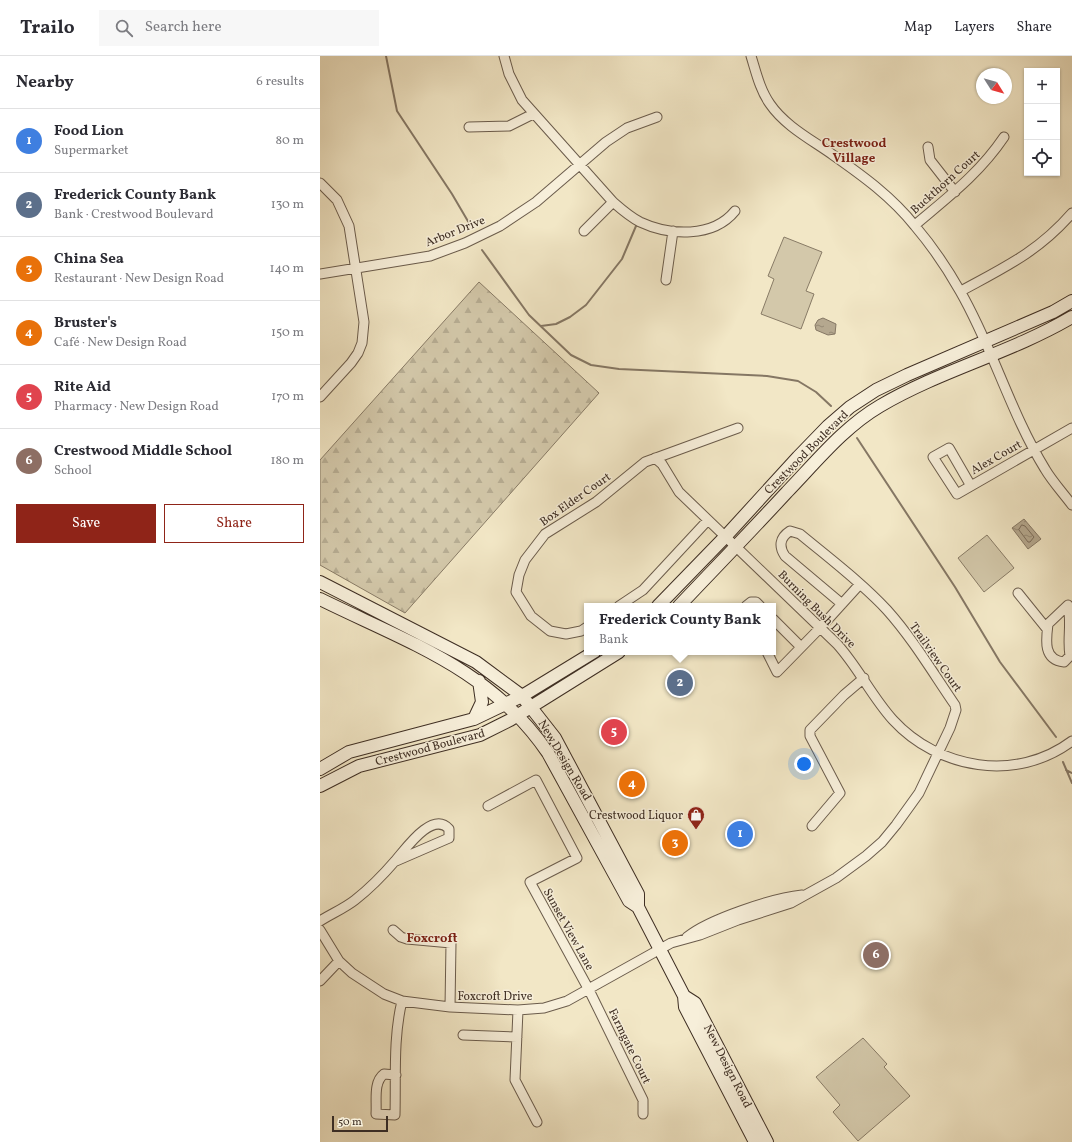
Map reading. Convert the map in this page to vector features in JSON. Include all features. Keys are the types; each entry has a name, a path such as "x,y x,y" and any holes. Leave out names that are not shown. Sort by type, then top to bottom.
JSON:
{"main road":[{"name":"Crestwood Boulevard","path":"662,603 798,457 828,426 850,407 876,390 907,375 1053,312 1072,301"},
{"name":"Crestwood Boulevard","path":"682,603 817,461 856,423 879,406 911,389 990,356 1072,317"},
{"name":"New Design Road","path":"320,582 469,658 522,696 531,706 555,738 638,894 638,907 684,996 695,1003 759,1142"},
{"name":"New Design Road","path":"320,599 422,648 479,681 507,704 534,731 548,752 629,901 638,907"},
{"name":"Crestwood Boulevard","path":"320,769 349,752 474,720 522,696 589,655"},
{"name":"Crestwood Boulevard","path":"320,786 359,766 480,735 517,715 614,655"},
{"path":"474,720 482,702 479,681"}],"street":[{"path":"504,56 509,74 522,100 533,114 613,202 639,221 656,228 688,232 716,227 728,220 735,211"},
{"path":"751,56 764,92 770,104 782,118 860,173 890,198 915,225 937,255 961,292 1033,449 1045,470 1072,505"},
{"path":"469,127 509,126 533,114"},
{"name":"Arbor Drive","path":"320,274 430,256 500,226 536,202 606,142 627,128 657,117"},
{"name":"Buckthorn Court","path":"915,225 955,192 990,158 1004,137"},
{"path":"928,147 930,160 955,192"},
{"path":"320,183 337,200 349,226 364,322 362,343 351,363 320,396"},
{"path":"584,231 613,202"},
{"path":"961,292 1026,256 1048,239 1072,213"},
{"path":"666,280 673,230"},
{"name":"Box Elder Court","path":"584,629 566,634 550,631 530,616 516,592 519,575 525,560 545,534 596,502 645,462 738,428"},
{"name":"Alex Court","path":"971,486 949,448 934,457 957,494 971,486 1033,449 1072,428"},
{"name":"Burning Bush Drive","path":"655,458 662,464 679,492 821,628 850,659 885,710 900,728 919,744 937,754 980,766 1013,765 1048,755 1072,741"},
{"path":"624,603 643,590 708,520"},
{"name":"Trailview Court","path":"842,604 785,556 780,546 781,541 786,534 790,532 800,534 860,584 887,610 912,641 955,704 955,717 937,754"},
{"path":"768,655 777,672 821,628 860,584"},
{"path":"1018,594 1047,629"},
{"path":"1070,604 1071,635 1068,645 1070,656 1068,660 1064,662 1058,661 1050,656 1047,647 1047,629 1048,624 1070,604"},
{"path":"776,622 801,647"},
{"path":"812,826 840,793 810,736 810,730 844,695 864,678"},
{"name":"Foxcroft Drive","path":"320,930 339,961 352,973 365,983 384,994 402,1001 450,1008 518,1010 552,1006 567,1001 589,990 660,949 684,939 698,928 786,897 802,895 836,878 882,842 907,810 918,793 937,754"},
{"name":"Sunset View Lane","path":"488,806 536,780 577,858 530,882 589,990"},
{"path":"320,921 354,901 396,861 404,848 430,826 440,824 445,825 449,829 449,838 396,861"},
{"path":"393,930 401,937 407,939 451,943 450,1008"},
{"path":"320,981 339,961"},
{"name":"Farmgate Court","path":"589,990 643,1100 643,1114"},
{"path":"396,1075 384,1074 380,1077 377,1083 376,1114 394,1115 396,1075 396,1037 402,1001"},
{"path":"518,1010 515,1080 537,1122"},
{"path":"463,1035 517,1037"}],"green space":[{"path":"784,237 822,252 806,291 814,294 801,329 761,314 774,279 768,276"},
{"path":"479,282 599,393 405,613 320,565 320,460"},
{"path":"987,535 1014,568 984,592 958,558"},
{"path":"863,1038 887,1064 884,1067 910,1096 858,1141 833,1112 840,1105 816,1077"}],"water":[{"path":"823,318 836,324 835,334 828,335 816,330 815,325 818,320"},
{"path":"1024,519 1041,539 1028,549 1012,528"}],"waterway":[{"path":"386,56 397,111 452,194 469,223"},
{"path":"541,326 556,324 570,317 586,305 622,259 636,226"},
{"path":"482,250 529,315 571,355 591,365 619,369 767,376 798,381 816,392 831,406"},
{"path":"857,438 955,587 1000,662 1056,737"},
{"path":"1063,762 1072,783"},
{"path":"1066,770 1072,773"}],"place":[{"name":"Frederick County Bank","path":"680,683"},
{"name":"Rite Aid","path":"614,732"},
{"name":"Bruster's","path":"632,784"},
{"name":"Crestwood Liquor","path":"696,830"},
{"name":"Food Lion","path":"740,834"},
{"name":"China Sea","path":"675,843"},
{"name":"Crestwood Middle School","path":"876,955"}],"district":[{"name":"Crestwood Village","path":"854,150"},
{"name":"Foxcroft","path":"432,937"}]}
